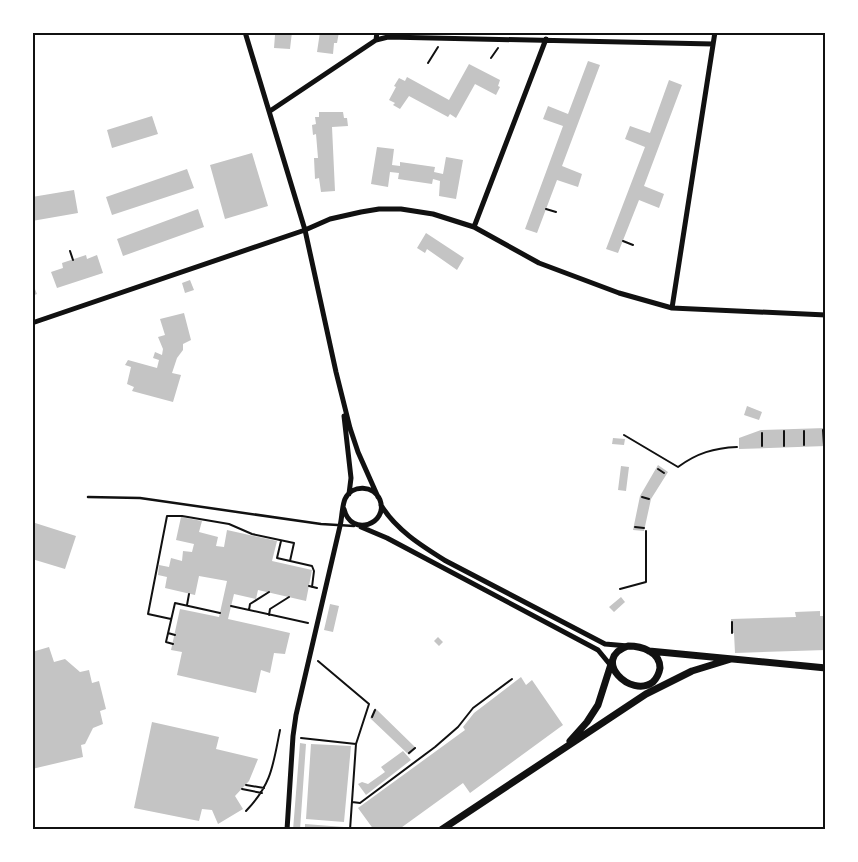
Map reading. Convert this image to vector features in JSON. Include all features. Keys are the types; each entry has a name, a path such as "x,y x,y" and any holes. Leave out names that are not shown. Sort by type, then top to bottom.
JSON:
{"main road":[{"path":"565,748 587,722 598,705 613,663 622,648 628,646 650,651 826,668"},
{"path":"646,694 650,684 659,673 659,664 656,656 650,651"},
{"path":"441,830 646,694 692,671 731,659"},
{"path":"613,663 616,674 624,681 662,685"}],"street":[{"path":"245,32 305,230 342,400 358,452 381,504 390,518 407,534 446,561 605,644 628,646"},
{"path":"376,40 377,32"},
{"path":"672,308 715,32"},
{"path":"270,111 376,40 388,37 469,35 713,44"},
{"path":"474,228 546,39"},
{"path":"32,323 338,218 361,212 387,209 401,209 432,214 474,228 539,263 618,293 672,308 826,315"},
{"path":"342,400 351,478 349,494"},
{"path":"287,830 296,715 346,498 358,488 374,492 378,496"},
{"path":"359,526 369,525 377,519 381,504"},
{"path":"344,509 348,520 387,538 598,650 613,663"}],"lane":[{"path":"88,497 140,498 340,526 359,526"}],"path":[{"path":"428,63 438,47"},
{"path":"491,58 498,48"},
{"path":"546,209 556,212"},
{"path":"623,241 633,245"},
{"path":"70,251 73,260"},
{"path":"823,430 824,445"},
{"path":"784,431 784,446"},
{"path":"804,431 804,445"},
{"path":"762,433 762,446"},
{"path":"624,435 678,467 706,451 718,448 736,448"},
{"path":"658,468 664,473"},
{"path":"642,497 649,499"},
{"path":"171,619 148,614 167,516 182,516 229,524 252,534 294,543 290,561"},
{"path":"635,527 644,528"},
{"path":"620,589 646,582 646,531"},
{"path":"281,540 277,558 312,566 314,571 310,586 317,588"},
{"path":"249,610 250,604 269,592"},
{"path":"187,605 189,594"},
{"path":"269,615 270,609 288,597"},
{"path":"173,644 166,642 175,603 220,613"},
{"path":"231,606 308,624"},
{"path":"732,622 732,633"},
{"path":"168,632 175,635"},
{"path":"318,661 369,704 356,744 350,830"},
{"path":"352,802 360,803 435,747 458,727 473,708 512,679"},
{"path":"372,718 375,710"},
{"path":"246,811 262,793 272,772 280,730"},
{"path":"301,738 356,744"},
{"path":"409,753 415,748"},
{"path":"246,784 264,788"},
{"path":"242,789 262,793"}],"building":[{"path":"272,32 292,32 290,49 274,48 275,35 272,35"},
{"path":"320,32 339,32 337,43 334,43 333,54 317,52"},
{"path":"588,61 600,65 562,166 582,174 578,187 557,180 537,233 525,229 563,126 543,119 548,106 568,114"},
{"path":"469,64 500,80 498,86 500,87 496,95 475,84 456,118 450,114 448,117 409,96 400,109 389,100 399,78 405,81 407,77 449,100"},
{"path":"669,80 682,85 644,186 664,194 659,208 639,200 618,253 606,249 645,147 625,139 630,126 650,133"},
{"path":"319,112 343,112 344,118 347,118 348,126 332,127 335,191 321,192 319,178 315,179 314,158 318,158 316,134 313,135 312,125 316,124 315,117 319,117"},
{"path":"152,116 158,134 112,148 107,130"},
{"path":"377,147 394,149 392,165 400,166 400,162 435,167 434,172 443,174 446,157 463,160 456,199 439,196 440,181 433,179 432,184 398,179 399,173 390,172 388,187 371,184"},
{"path":"252,153 268,206 225,219 210,165"},
{"path":"187,169 194,188 112,215 106,197"},
{"path":"74,190 78,213 32,221 32,197"},
{"path":"198,209 204,227 123,256 117,239"},
{"path":"426,233 464,258 457,270 427,249 425,253 417,248"},
{"path":"86,255 87,259 97,255 103,273 57,288 51,272 63,268 62,263"},
{"path":"190,280 194,290 185,293 182,283"},
{"path":"32,282 37,294 32,296"},
{"path":"184,313 191,340 183,344 183,350 177,358 172,373 181,375 173,402 132,391 134,387 127,384 131,367 125,365 128,360 157,368 159,360 153,358 155,352 162,355 163,349 158,337 165,335 160,319"},
{"path":"747,406 762,412 759,420 744,415"},
{"path":"826,428 826,446 739,449 739,438 761,430"},
{"path":"613,438 625,439 624,445 612,444"},
{"path":"658,465 668,472 651,499 644,531 633,530 640,496"},
{"path":"621,466 629,467 626,491 618,490"},
{"path":"181,517 202,521 199,532 218,537 216,546 224,547 227,530 277,541 272,561 312,570 306,601 258,590 256,599 234,594 228,619 290,633 285,654 274,653 270,673 261,670 256,693 177,675 182,652 171,650 180,609 219,617 227,581 199,576 195,595 165,588 167,577 158,575 159,565 169,567 171,558 182,561 183,551 192,552 194,544 176,540"},
{"path":"32,522 76,536 65,569 32,559"},
{"path":"621,597 625,602 614,612 609,607"},
{"path":"330,604 339,606 333,632 324,630"},
{"path":"820,611 820,616 826,616 826,650 735,653 734,633 731,633 731,619 796,617 795,612"},
{"path":"438,637 443,642 439,646 434,641"},
{"path":"49,647 54,662 65,659 80,672 89,670 92,683 99,681 106,709 100,711 103,724 93,728 85,744 81,745 83,757 32,769 32,652"},
{"path":"521,677 526,685 532,680 563,725 470,793 463,783 398,830 374,830 358,808 465,730 463,727 474,713"},
{"path":"375,708 416,748 409,755 370,718"},
{"path":"152,722 219,737 216,749 258,759 249,781 235,796 243,809 218,824 212,810 202,809 199,821 134,808"},
{"path":"300,743 306,744 300,830 293,830"},
{"path":"311,744 351,746 344,822 306,819"},
{"path":"403,751 411,760 366,795 358,784 362,782 368,784 385,772 381,767"},
{"path":"305,824 344,827 344,830 305,830"}]}
